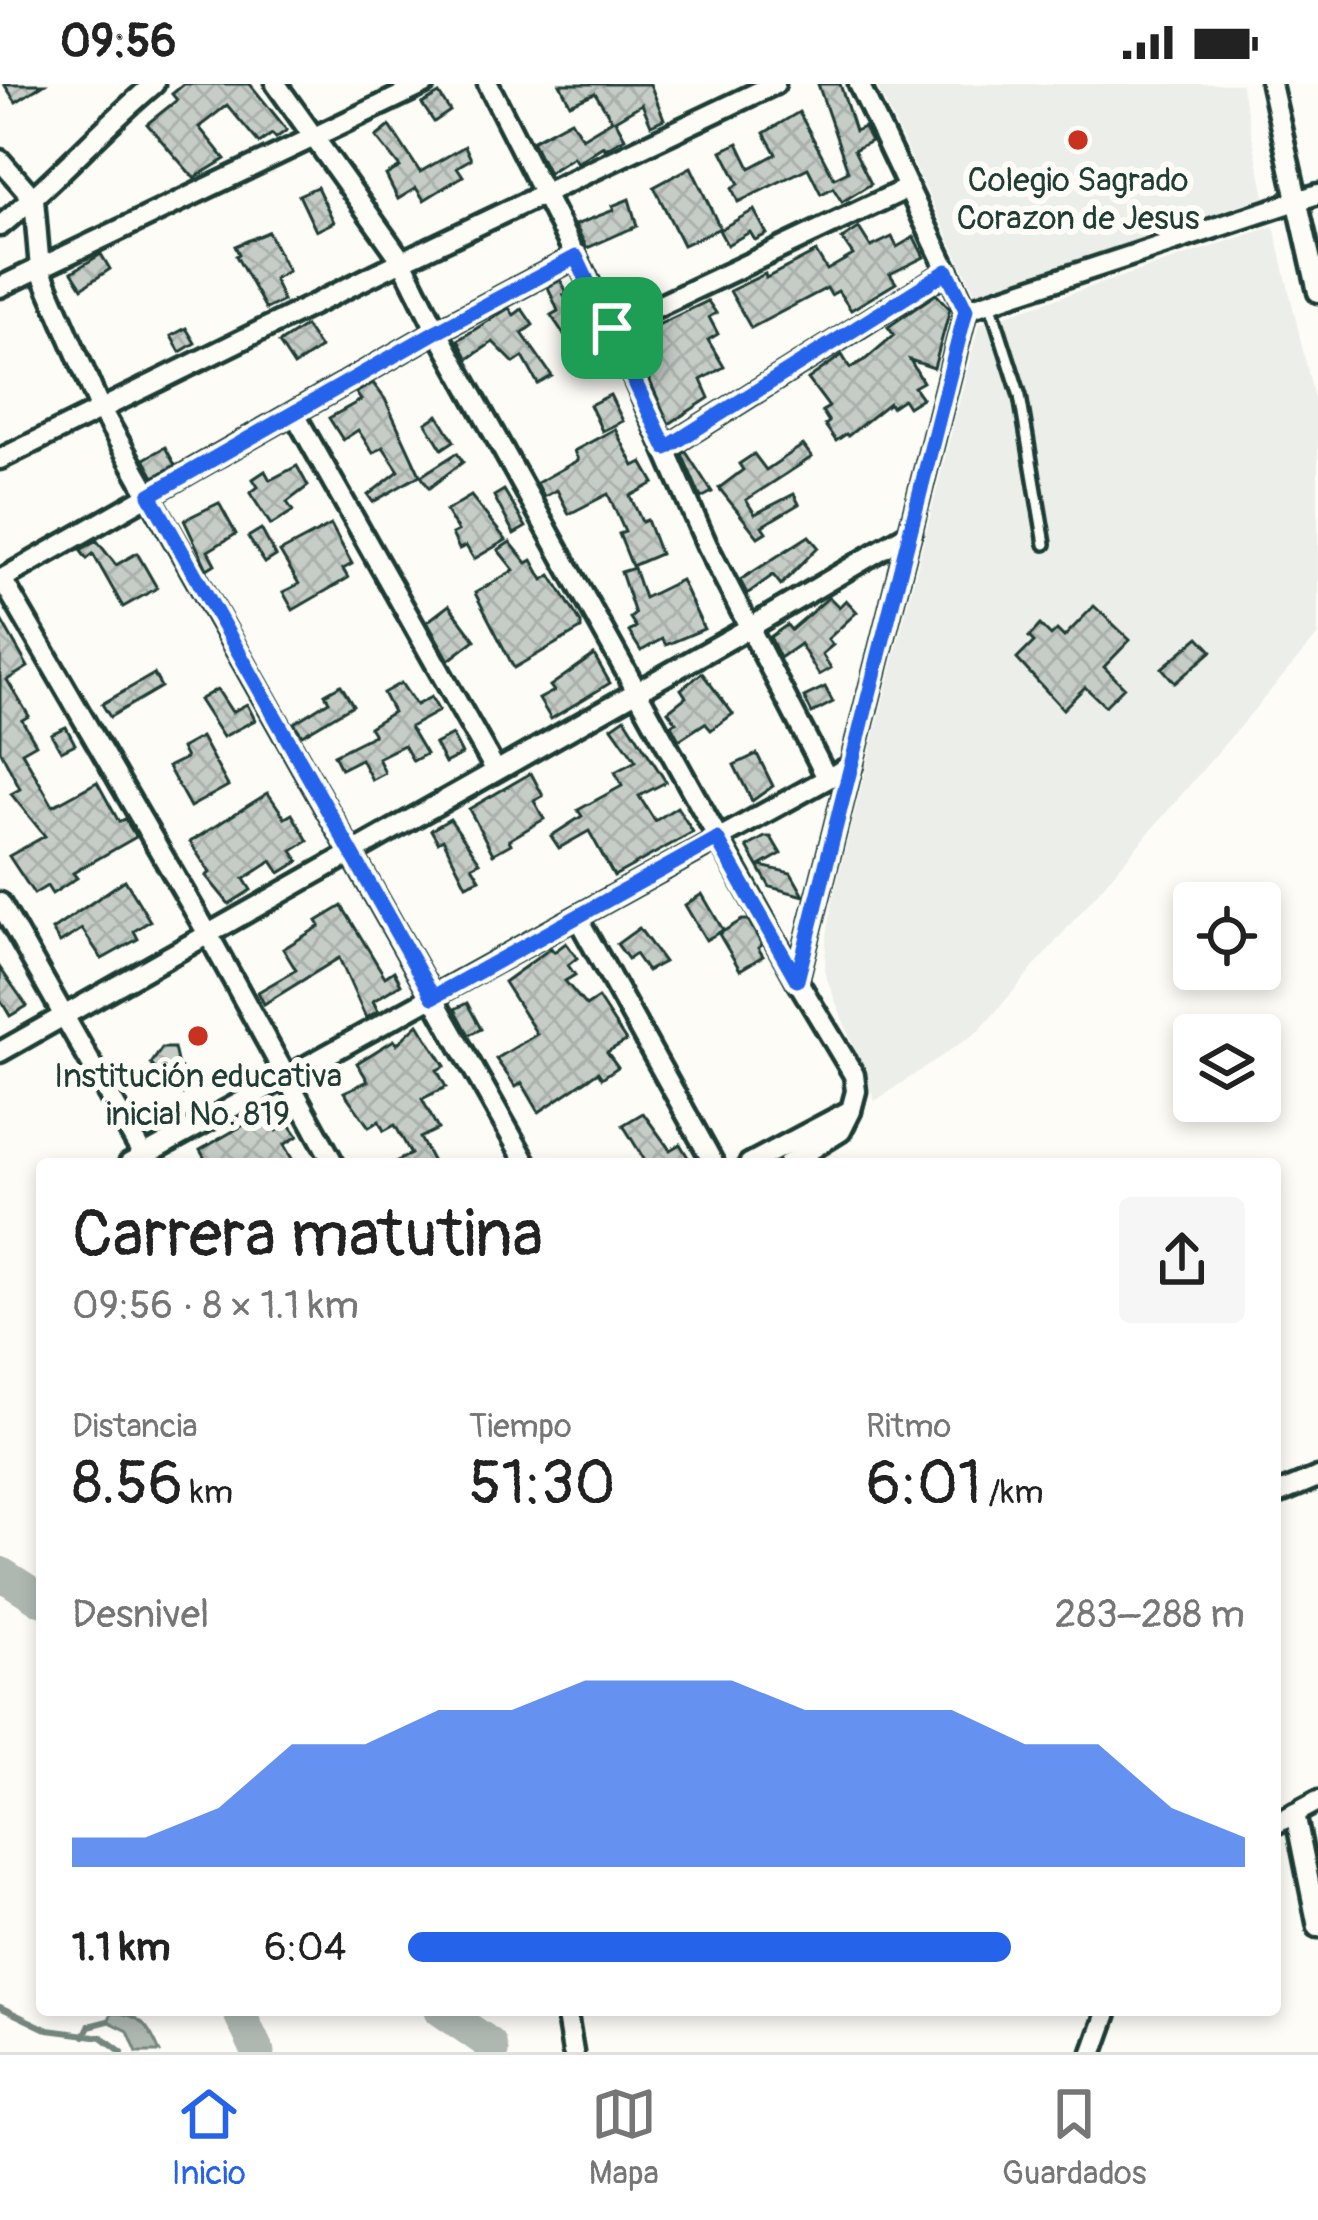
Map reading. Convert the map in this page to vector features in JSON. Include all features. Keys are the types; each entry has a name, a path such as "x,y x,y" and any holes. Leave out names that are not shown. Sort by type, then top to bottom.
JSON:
{"street":[{"path":"0,226 154,84"},
{"path":"276,84 402,261 717,839 854,1075 856,1091 841,1131 798,1158"},
{"path":"0,287 425,84"},
{"path":"488,84 612,328 707,545 826,776"},
{"path":"0,459 775,84"},
{"path":"797,980 966,310 859,84"},
{"path":"1271,84 1308,196 1318,292"},
{"path":"0,160 34,199 40,269 100,408 524,1158"},
{"path":"612,328 908,188"},
{"path":"966,310 1308,196"},
{"path":"331,1158 208,934 1,579 576,257"},
{"path":"666,448 947,271"},
{"path":"294,413 495,769"},
{"path":"0,1052 910,532"},
{"path":"146,1158 852,765"},
{"path":"0,903 139,1158"},
{"path":"577,917 711,1158"},
{"path":"760,1158 851,1110"},
{"path":"1281,1493 1318,1478"},
{"path":"1281,1821 1318,1801"},
{"path":"1295,1813 1318,1928"},
{"path":"567,2016 573,2052"},
{"path":"1093,2052 1106,2016"}],"lane":[{"path":"990,302 1020,396 1045,544"}],"shaded area":[{"name":"Colegio Sagrado Corazon de Jesus","path":"876,84 1241,84 1265,196 976,295"},
{"path":"1274,226 1318,415 1318,635 980,1030 875,1101 825,974 826,943 833,898 979,324"},
{"path":"110,2016 130,2016 143,2023 160,2052 137,2052 128,2031 108,2021"}],"building":[{"path":"4,84 44,84 16,102"},
{"path":"184,84 250,84 287,130 259,143 227,105 199,127 225,159 194,178 147,124 177,100 172,94"},
{"path":"560,84 650,84 664,119 651,125 642,104 615,120 625,138 577,163 573,157 548,173 532,141 571,120 582,138 612,120 595,93 570,104"},
{"path":"818,84 840,84 855,131 864,127 871,141 854,150 871,184 842,202 833,188 821,194 808,168 738,202 732,188 739,184 722,151 738,143 750,168 776,154 764,133 799,112 834,178 848,171"},
{"path":"439,94 450,111 434,122 422,104"},
{"path":"390,126 420,172 465,146 471,159 457,167 463,176 424,200 416,188 398,199 386,175 400,167 376,137"},
{"path":"691,167 720,228 683,245 654,187"},
{"path":"317,187 334,222 316,231 299,195"},
{"path":"629,199 637,226 587,248 575,225"},
{"path":"754,210 767,234 755,240 750,232 727,245 719,230"},
{"path":"859,228 871,247 892,237 897,247 914,237 924,257 890,274 896,283 851,310 838,291 831,295 827,288 751,328 730,291 816,252 827,270 853,255 842,239"},
{"path":"268,232 288,271 274,279 283,301 266,309 235,246"},
{"path":"101,254 110,269 82,288 72,272"},
{"path":"561,280 564,295 583,325 565,336 551,315 558,311 548,287"},
{"path":"936,294 950,309 934,368 910,360 923,382 914,387 922,398 908,407 903,399 891,407 889,403 836,441 822,411 829,407 808,379 842,355 850,368 866,359 894,335 888,327"},
{"path":"708,301 716,313 709,317 718,334 708,340 724,367 701,380 709,398 669,424 631,338"},
{"path":"509,308 514,315 522,309 533,325 522,333 552,376 538,384 523,357 514,363 493,342 468,359 458,340"},
{"path":"305,326 320,348 294,366 279,343"},
{"path":"186,328 195,343 180,352 171,336"},
{"path":"373,383 420,475 373,502 368,495 399,471 383,447 373,453 358,430 343,440 329,418 361,400 356,393"},
{"path":"610,395 623,421 602,431 590,405"},
{"path":"438,415 454,441 442,449 426,423"},
{"path":"615,429 634,466 642,462 654,483 630,496 642,522 647,520 660,554 632,566 619,534 625,532 608,494 569,514 557,490 544,497 537,483 578,460 574,451"},
{"path":"803,445 812,457 746,500 755,514 794,494 799,504 762,526 766,532 758,537 719,488 743,470 739,464 754,454 766,470"},
{"path":"165,447 175,465 154,477 144,459"},
{"path":"686,452 712,492 701,498 682,454"},
{"path":"457,453 463,462 429,488 421,476"},
{"path":"297,466 308,486 287,502 293,511 271,525 250,493 258,487 253,479 265,471 270,480"},
{"path":"504,490 526,527 514,534 494,496"},
{"path":"471,496 506,540 474,559 466,546 459,549 452,534 458,531 446,511"},
{"path":"219,503 236,534 208,551 215,564 207,569 184,520"},
{"path":"331,525 352,564 343,569 348,578 293,610 283,592 299,584 280,552"},
{"path":"261,529 276,556 265,563 248,537"},
{"path":"809,536 818,547 781,585 773,575 747,594 740,580"},
{"path":"97,541 116,565 137,553 157,588 123,607 93,554 87,559 80,550"},
{"path":"510,542 527,563 532,560 543,580 551,575 581,623 581,629 514,668 475,593 514,570 498,550"},
{"path":"634,568 644,598 681,580 704,629 666,645 662,639 641,651 629,632 636,627 630,618 635,614 621,572"},
{"path":"829,597 839,607 846,600 857,612 828,639 833,645 822,654 831,668 819,675 800,644 780,658 770,637 787,625 791,630"},
{"path":"449,605 475,640 449,660 427,622"},
{"path":"1094,606 1130,640 1104,667 1124,687 1105,706 1085,687 1063,709 1017,659 1034,642 1029,637 1040,625 1051,636 1057,630 1064,637"},
{"path":"0,618 28,667 7,680 29,716 22,720 36,744 22,752 53,806 97,782 119,822 125,819 136,837 73,873 77,878 52,894 47,886 34,894 9,856 45,836 11,794 20,789 0,750"},
{"path":"1199,637 1212,651 1175,683 1162,668"},
{"path":"594,655 610,683 551,719 539,699"},
{"path":"702,673 733,714 711,730 705,723 679,740 668,711 686,697 681,689"},
{"path":"154,674 161,687 110,717 102,704"},
{"path":"401,683 416,705 431,697 439,711 410,727 426,754 413,761 404,745 378,758 385,773 372,780 361,759 341,769 334,755 374,735 369,727 393,712 383,693"},
{"path":"341,685 353,705 302,735 294,723 329,701 325,694"},
{"path":"825,687 833,702 812,713 804,697"},
{"path":"217,689 232,712 247,704 255,720 223,737 199,700"},
{"path":"625,718 666,782 639,796 655,821 677,807 693,832 614,876 589,831 559,848 551,836 582,816 578,810 622,786 615,772 636,761 612,727"},
{"path":"66,727 75,744 61,751 51,734"},
{"path":"452,735 462,754 445,763 435,744"},
{"path":"201,737 228,786 190,807 168,767 186,758 181,748"},
{"path":"757,754 773,786 752,801 734,765"},
{"path":"531,773 543,796 534,801 544,819 493,854 469,809"},
{"path":"268,793 285,818 292,814 308,841 292,851 299,861 280,873 272,861 244,879 251,890 229,904 206,876 210,873 190,842"},
{"path":"450,819 480,862 472,866 480,879 466,885 443,839 438,842 431,830"},
{"path":"771,837 781,854 760,866 791,873 804,896 770,887 747,847"},
{"path":"125,880 150,921 134,931 138,939 102,959 82,929 60,943 52,930"},
{"path":"702,894 723,930 706,940 685,905"},
{"path":"342,906 385,977 394,971 401,984 373,1001 378,1011 366,1018 339,958 264,1004 258,992 296,970 283,949"},
{"path":"748,920 763,956 740,970 719,934"},
{"path":"639,928 664,962 647,971 635,954 628,959 617,944"},
{"path":"566,943 577,958 568,965 575,975 565,981 586,1006 598,998 626,1041 607,1052 618,1067 602,1078 598,1072 539,1112 522,1083 516,1087 496,1059 537,1034 504,982 551,948 554,952"},
{"path":"0,968 27,1006 10,1016 0,999"},
{"path":"467,1003 481,1029 469,1035 455,1009"},
{"path":"418,1024 445,1066 437,1070 446,1087 422,1099 438,1129 420,1138 431,1158 403,1158 411,1154 395,1125 384,1131 379,1121 369,1127 344,1092 368,1081 357,1063 394,1040 397,1044"},
{"path":"162,1048 174,1048 178,1066 191,1076 183,1094 165,1092 151,1064"},
{"path":"265,1113 277,1131 288,1122 298,1136 284,1145 292,1158 205,1158 200,1150"},
{"path":"643,1113 670,1150 680,1144 688,1158 643,1158 623,1125"}],"waterway":[{"path":"0,1573 36,1596"},
{"path":"0,2007 48,2030 102,2037 122,2052"},
{"path":"241,2016 258,2052"},
{"path":"450,2016 490,2044 492,2052"},
{"path":"84,2036 89,2026 108,2021"}],"place":[{"name":"Colegio Sagrado Corazon de Jesus","path":"1078,140"},
{"name":"Institución educativa inicial No. 819","path":"198,1036"}],"route":[{"path":"576,257 612,328 666,448 947,271 966,310 797,980 717,839 433,997 150,495 576,257"}]}
